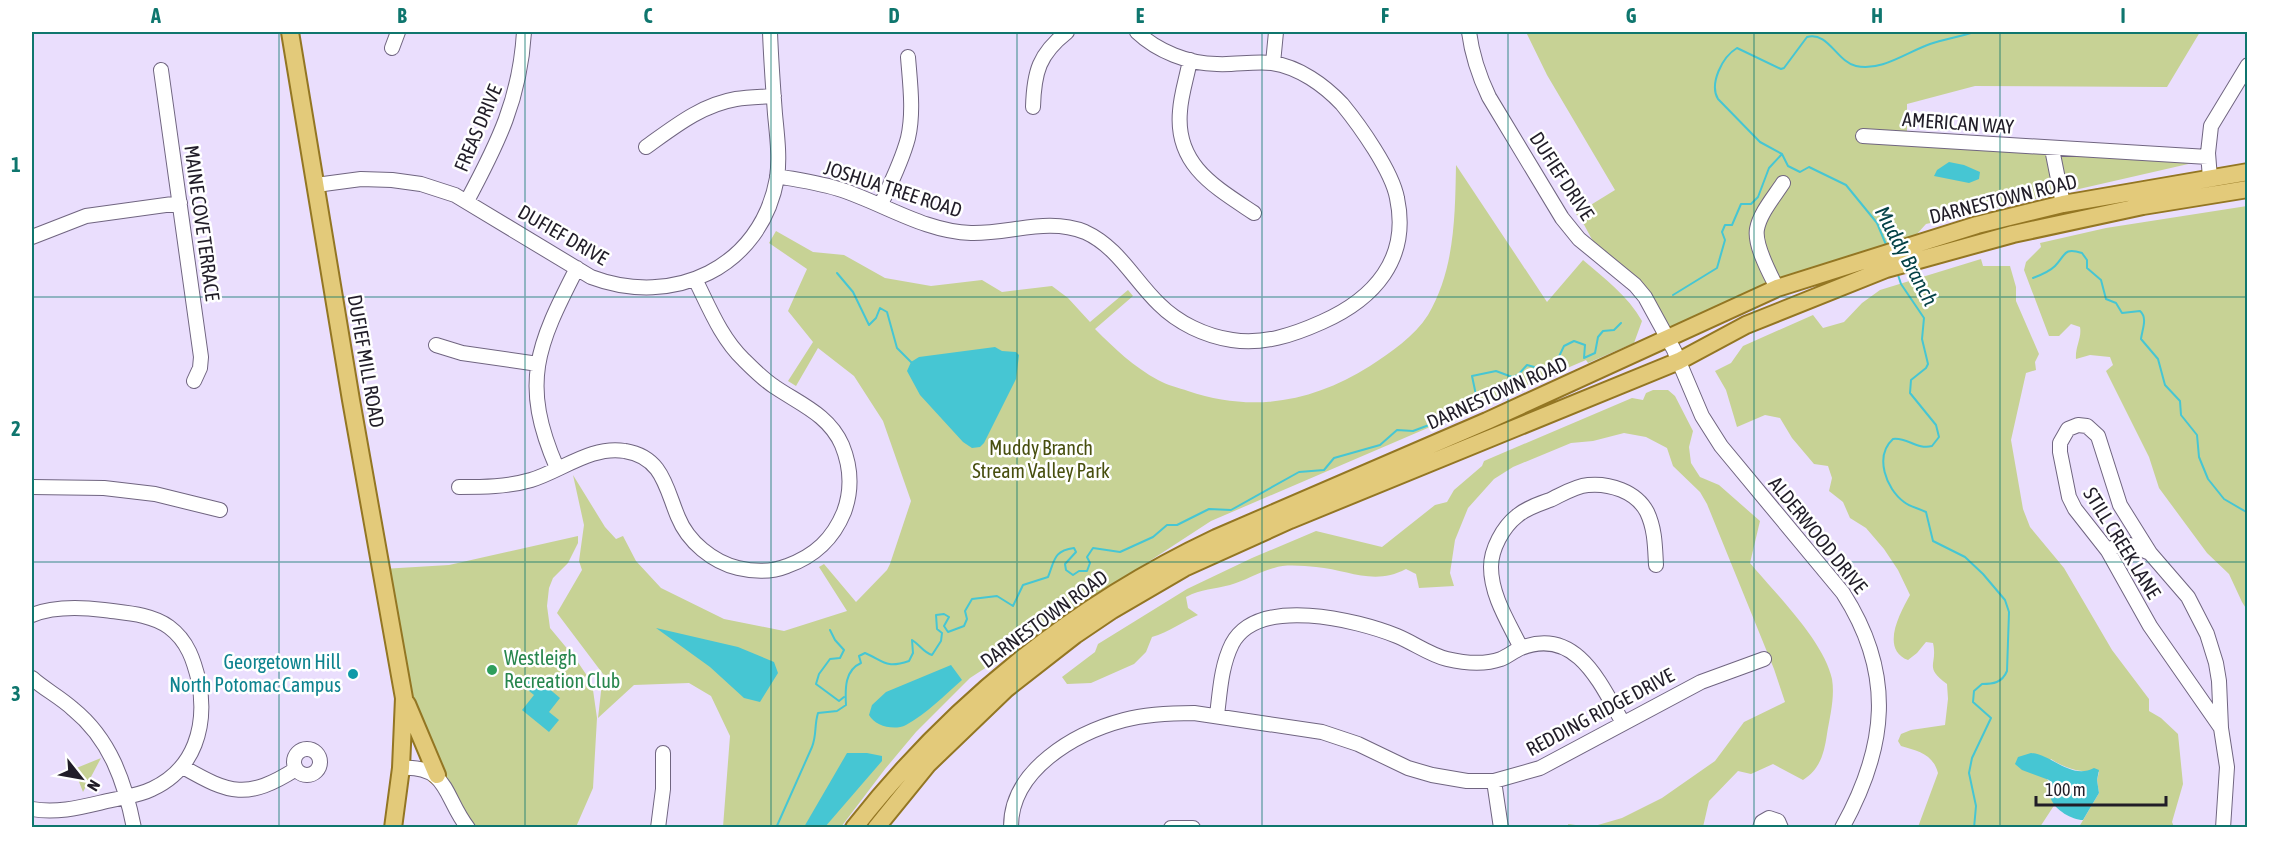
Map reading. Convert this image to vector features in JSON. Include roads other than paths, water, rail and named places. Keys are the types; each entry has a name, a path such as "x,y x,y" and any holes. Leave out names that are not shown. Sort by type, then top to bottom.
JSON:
{"main road":[{"name":"DUFIEF MILL ROAD","path":"290,32 404,698"},
{"name":"DARNESTOWN ROAD","path":"854,828 896,776 979,693 1041,642 1114,592 1182,554 1487,421 1746,324 1892,259 1977,225 2063,204 2247,172"},
{"name":"DARNESTOWN ROAD","path":"876,828 928,764 1005,689 1075,635 1142,592 1184,568 1673,350 1777,288 1892,259 2143,206 2247,189"},
{"path":"393,828 401,768 404,698"},
{"path":"404,698 437,775"}],"street":[{"path":"392,48 398,32"},
{"name":"FREAS DRIVE","path":"467,201 492,154 512,107 520,73 524,32"},
{"name":"DUFIEF DRIVE","path":"316,185 360,179 421,184 467,201 577,268 605,282 636,289 663,288 695,279 730,260 754,234 766,212 777,176 778,153 770,32"},
{"path":"1033,107 1038,66 1054,42 1067,32"},
{"name":"JOSHUA TREE ROAD","path":"777,176 839,189 945,230 995,233 1051,225 1071,227 1088,233 1117,255 1159,305 1194,329 1213,336 1245,342 1270,340 1300,332 1361,301 1379,283 1389,266 1398,240 1400,218 1397,196 1388,173 1344,107 1319,83 1273,63 1214,64 1190,60 1162,50 1137,32"},
{"path":"1273,63 1276,32"},
{"name":"DUFIEF DRIVE","path":"1469,32 1477,69 1489,97 1563,218 1579,239 1635,285 1645,297 1673,350"},
{"path":"881,204 908,137 911,102 908,57"},
{"path":"1190,60 1179,110 1184,150 1197,171 1212,185 1254,213"},
{"path":"2210,178 2208,135 2247,65"},
{"name":"MAINE COVE TERRACE","path":"161,70 201,357 200,368 194,381"},
{"path":"646,147 680,122 708,107 735,99 774,96"},
{"name":"AMERICAN WAY","path":"1863,136 2208,157"},
{"path":"2052,149 2063,204"},
{"path":"1777,288 1757,240 1757,229 1764,212 1783,183"},
{"path":"32,237 86,216 180,203"},
{"path":"557,468 546,444 539,419 536,392 537,364 551,319 577,268"},
{"path":"459,487 514,484 533,479 605,450 625,451 650,462 665,479 679,520 692,540 707,554 726,565 746,570 780,569 813,554 838,526 848,501 849,469 842,446 835,432 815,410 772,386 742,359 723,336 695,279"},
{"path":"436,345 462,353 537,364"},
{"name":"ALDERWOOD DRIVE","path":"1673,350 1710,431 1844,593 1868,641 1878,682 1878,724 1865,784 1842,828"},
{"name":"STILL CREEK LANE","path":"2221,728 2150,626 2108,551 2084,522 2069,497 2060,443 2065,431 2074,426 2087,426 2098,436 2120,506 2150,553 2188,597 2207,634 2219,681 2221,728 2227,767 2223,828"},
{"path":"1521,648 1496,596 1491,568 1492,557 1502,533 1526,509 1586,485 1608,485 1619,489 1628,493 1646,511 1654,530 1656,565"},
{"path":"32,487 104,488 145,493 220,510"},
{"path":"2108,551 2115,545 2122,544 2150,553"},
{"path":"32,615 60,609 87,608 132,614 161,622 181,638 190,652 195,665 202,711 202,724 196,744 183,767 150,790 67,810 32,808"},
{"path":"1217,715 1223,667 1233,643 1242,631 1265,619 1288,616 1369,626 1400,637 1443,658 1462,663 1485,663 1501,659 1521,648 1552,644 1577,653 1591,668 1623,723"},
{"name":"REDDING RIDGE DRIVE","path":"1011,828 1011,817 1017,795 1035,767 1084,735 1124,720 1173,713 1217,715 1322,732 1358,744 1408,768 1432,775 1467,781 1494,781 1540,768 1701,682 1764,659"},
{"path":"32,678 73,708 93,727 115,762 128,796 134,828"},
{"path":"658,828 663,789 663,753"},
{"path":"183,767 215,785 242,790 262,787 296,769"},
{"path":"401,768 425,770 437,775 468,828"},
{"path":"1494,781 1501,828"},
{"path":"1760,828 1762,822 1769,818 1778,821 1781,828"},
{"path":"1171,828 1193,828"}],"waterway":[{"name":"Muddy Branch","path":"1887,247 1877,223 1846,185 1809,167 1800,172 1788,166 1782,154 1760,142 1718,99 1715,86 1718,71 1726,58 1737,48 1781,69 1784,68 1807,37 1821,38 1849,63 1865,67 1884,64 1930,44 1974,32"},
{"path":"1673,295 1717,268 1725,240 1722,232 1725,225 1732,225 1741,204 1751,204 1758,197 1769,168 1782,154"},
{"path":"2033,278 2053,268 2066,253 2076,251 2082,253 2087,260 2087,268 2101,280 2106,299 2116,303 2122,313 2140,311 2144,317 2141,339 2158,359 2165,385 2180,401 2181,415 2197,435 2199,457 2208,479 2224,499 2248,513"},
{"name":"Muddy Branch","path":"1897,272 1901,284 1924,318 1922,339 1928,364 1911,380 1910,393 1936,425 1939,437 1932,446 1927,447 1893,439 1884,454 1885,472 1892,489 1904,502 1926,512 1933,541 1965,557 2005,600 2009,612 2007,671 2000,680 1982,684 1974,691 1973,702 1991,718 1972,758 1969,773 1976,806 1974,828"},
{"path":"837,273 853,292 869,325 876,318 880,308 887,312 897,348 911,362"},
{"path":"776,828 812,747 818,713 837,711 846,705 847,680 852,670 861,663 859,656 865,653 890,664 909,661 913,653 912,640 932,655 941,641 942,633 937,629 936,615 944,614 949,617 944,626 948,632 964,626 967,619 965,611 972,599 997,596 1013,606 1023,585 1048,577 1056,557 1062,551 1074,548 1076,552 1065,564 1066,570 1073,575 1079,571 1087,571 1090,563 1087,557 1093,548 1120,552 1153,537 1167,525 1177,525 1209,509 1231,510 1299,472 1324,470 1334,458 1380,445 1397,430 1413,431 1461,413 1476,395 1472,376 1496,371 1512,377 1518,375 1527,365 1538,368 1554,367 1564,346 1574,341 1585,345 1584,358 1595,353 1598,337 1603,331 1614,330 1621,323"},
{"path":"830,630 844,650 840,658 830,659 819,674 816,684 839,701 844,697"}],"place":[{"name":"Westleigh Recreation Club","path":"492,670"},
{"name":"Georgetown Hill North Potomac Campus","path":"353,674"}],"park label":[{"name":"Muddy Branch Stream Valley Park","path":"1041,460"}]}
